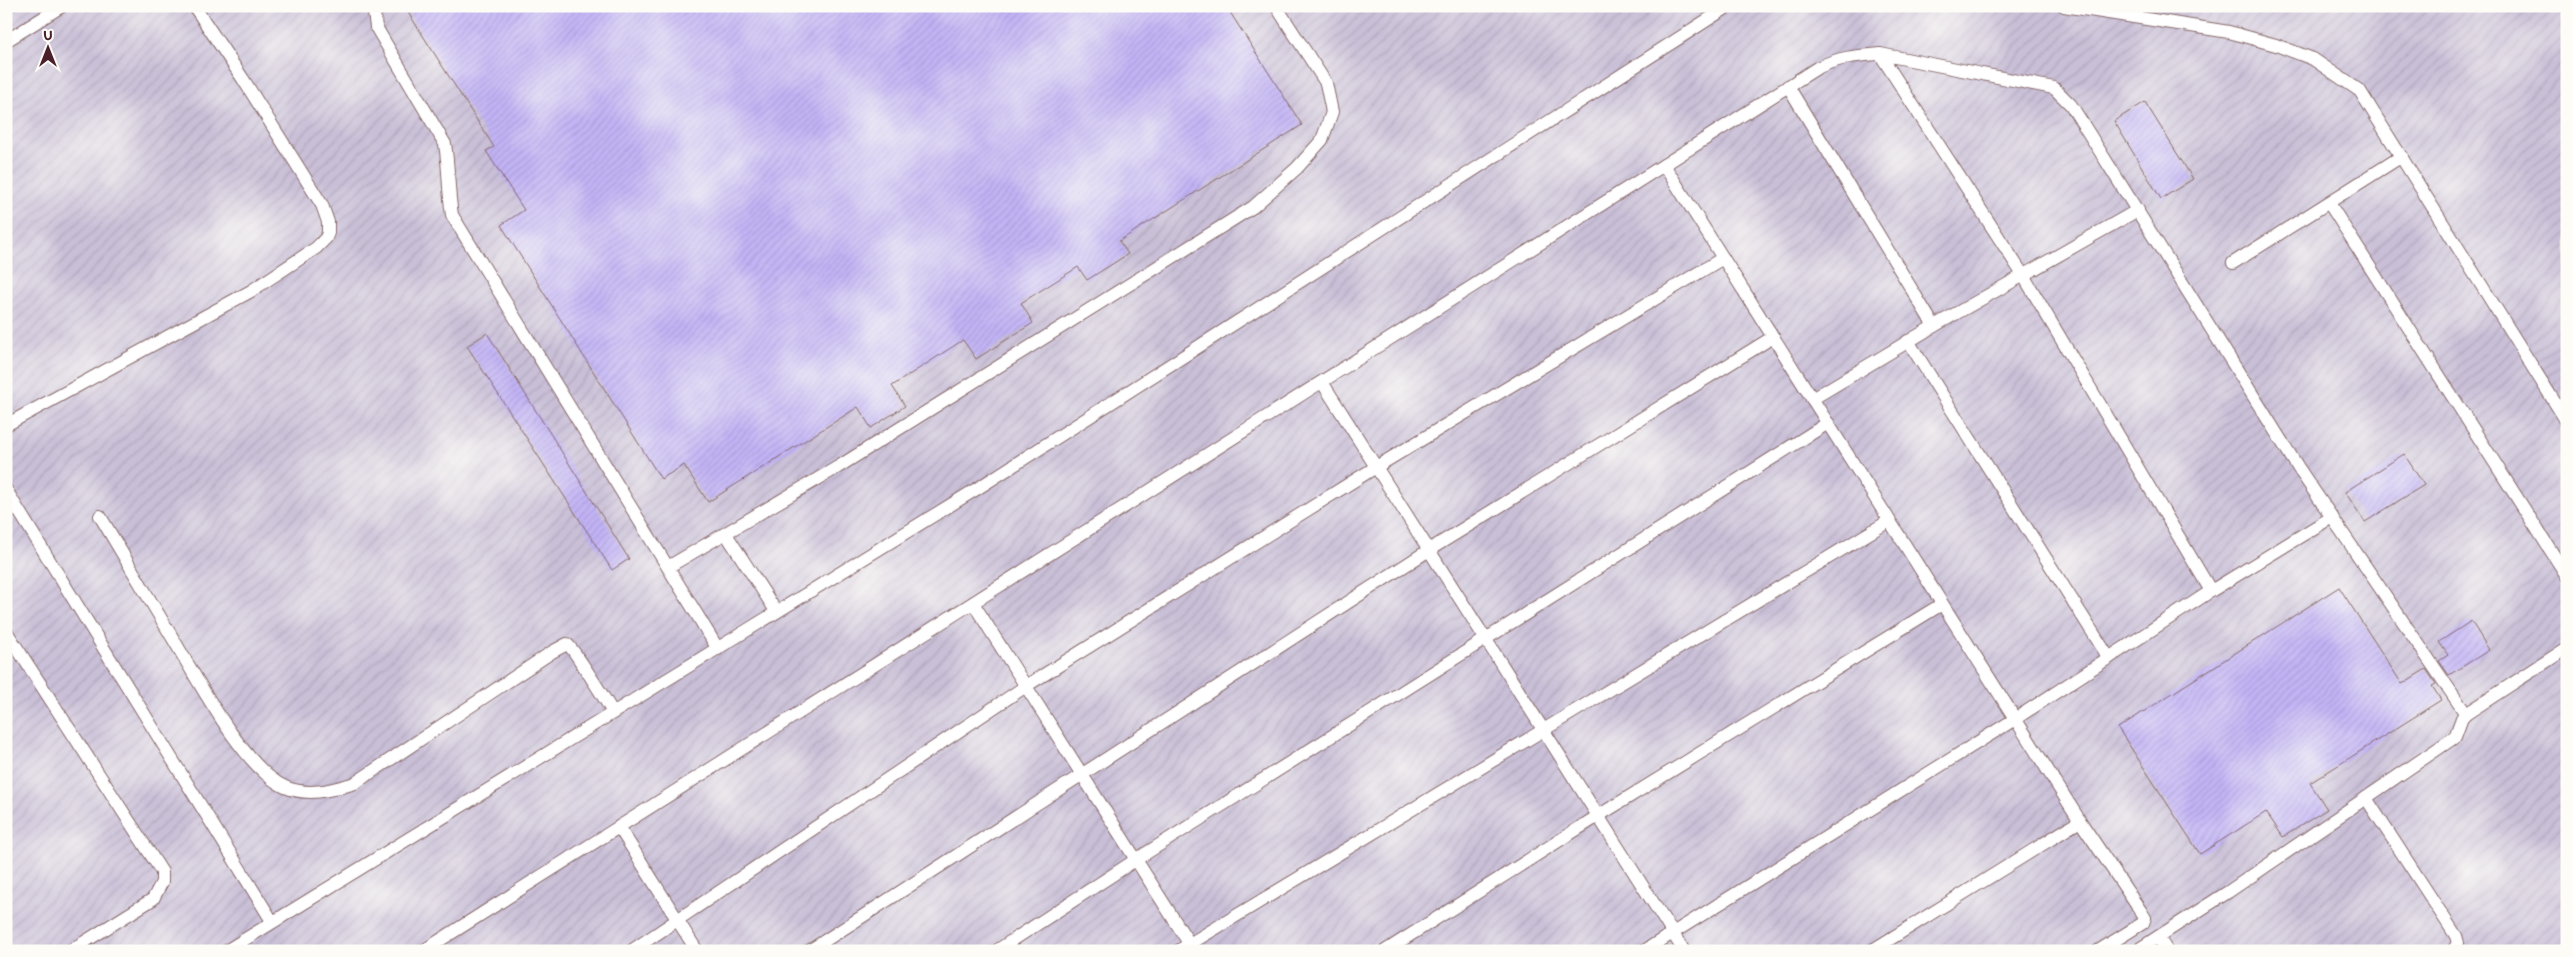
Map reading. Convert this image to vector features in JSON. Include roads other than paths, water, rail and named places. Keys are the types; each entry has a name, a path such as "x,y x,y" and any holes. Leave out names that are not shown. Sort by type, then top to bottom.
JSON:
{"lane":[{"path":"6,42 62,6"},
{"path":"6,425 251,291 316,248 326,238 328,222 322,206 243,79 194,6"},
{"path":"373,6 376,27 445,144 448,193 452,215 718,649"},
{"path":"668,567 838,467 1253,207 1297,168 1322,140 1332,112 1326,84 1276,6"},
{"path":"226,951 612,711 718,649 776,611 983,485 1728,6"},
{"path":"2064,6 2228,32 2276,45 2313,59 2360,91 2567,422"},
{"path":"1880,54 2023,275 2211,591"},
{"path":"424,951 1788,86 1838,58 1880,54 1937,63 2054,88 2071,105 2293,460 2466,714"},
{"path":"1788,86 1934,326"},
{"path":"2233,263 2402,156"},
{"path":"1664,165 2015,720 2145,918 2143,923 2098,951"},
{"path":"2329,203 2567,576"},
{"path":"1812,399 1908,341 2138,210"},
{"path":"631,951 1026,686 1376,467 1723,258"},
{"path":"809,951 1082,772 1429,550 1774,337"},
{"path":"1908,341 2109,658"},
{"path":"1322,382 1684,951"},
{"path":"996,951 1136,859 1828,423"},
{"path":"6,490 272,921"},
{"path":"100,516 219,715 242,748 268,775 283,786 303,793 326,791 355,784 518,674 567,644 571,645 587,674 612,711"},
{"path":"1644,951 2015,720 2211,591 2332,517"},
{"path":"1178,951 1192,947 1544,730 1889,521"},
{"path":"726,534 776,611"},
{"path":"973,603 1192,947"},
{"path":"1385,951 1598,816 1942,604"},
{"path":"6,631 162,872 162,882 154,899 70,951"},
{"path":"2136,951 2455,737 2462,718 2466,714 2567,648"},
{"path":"2366,798 2456,936 2458,943 2453,951"},
{"path":"1870,951 2080,821"},
{"path":"619,827 698,951"},
{"path":"2158,937 2167,951"}]}
